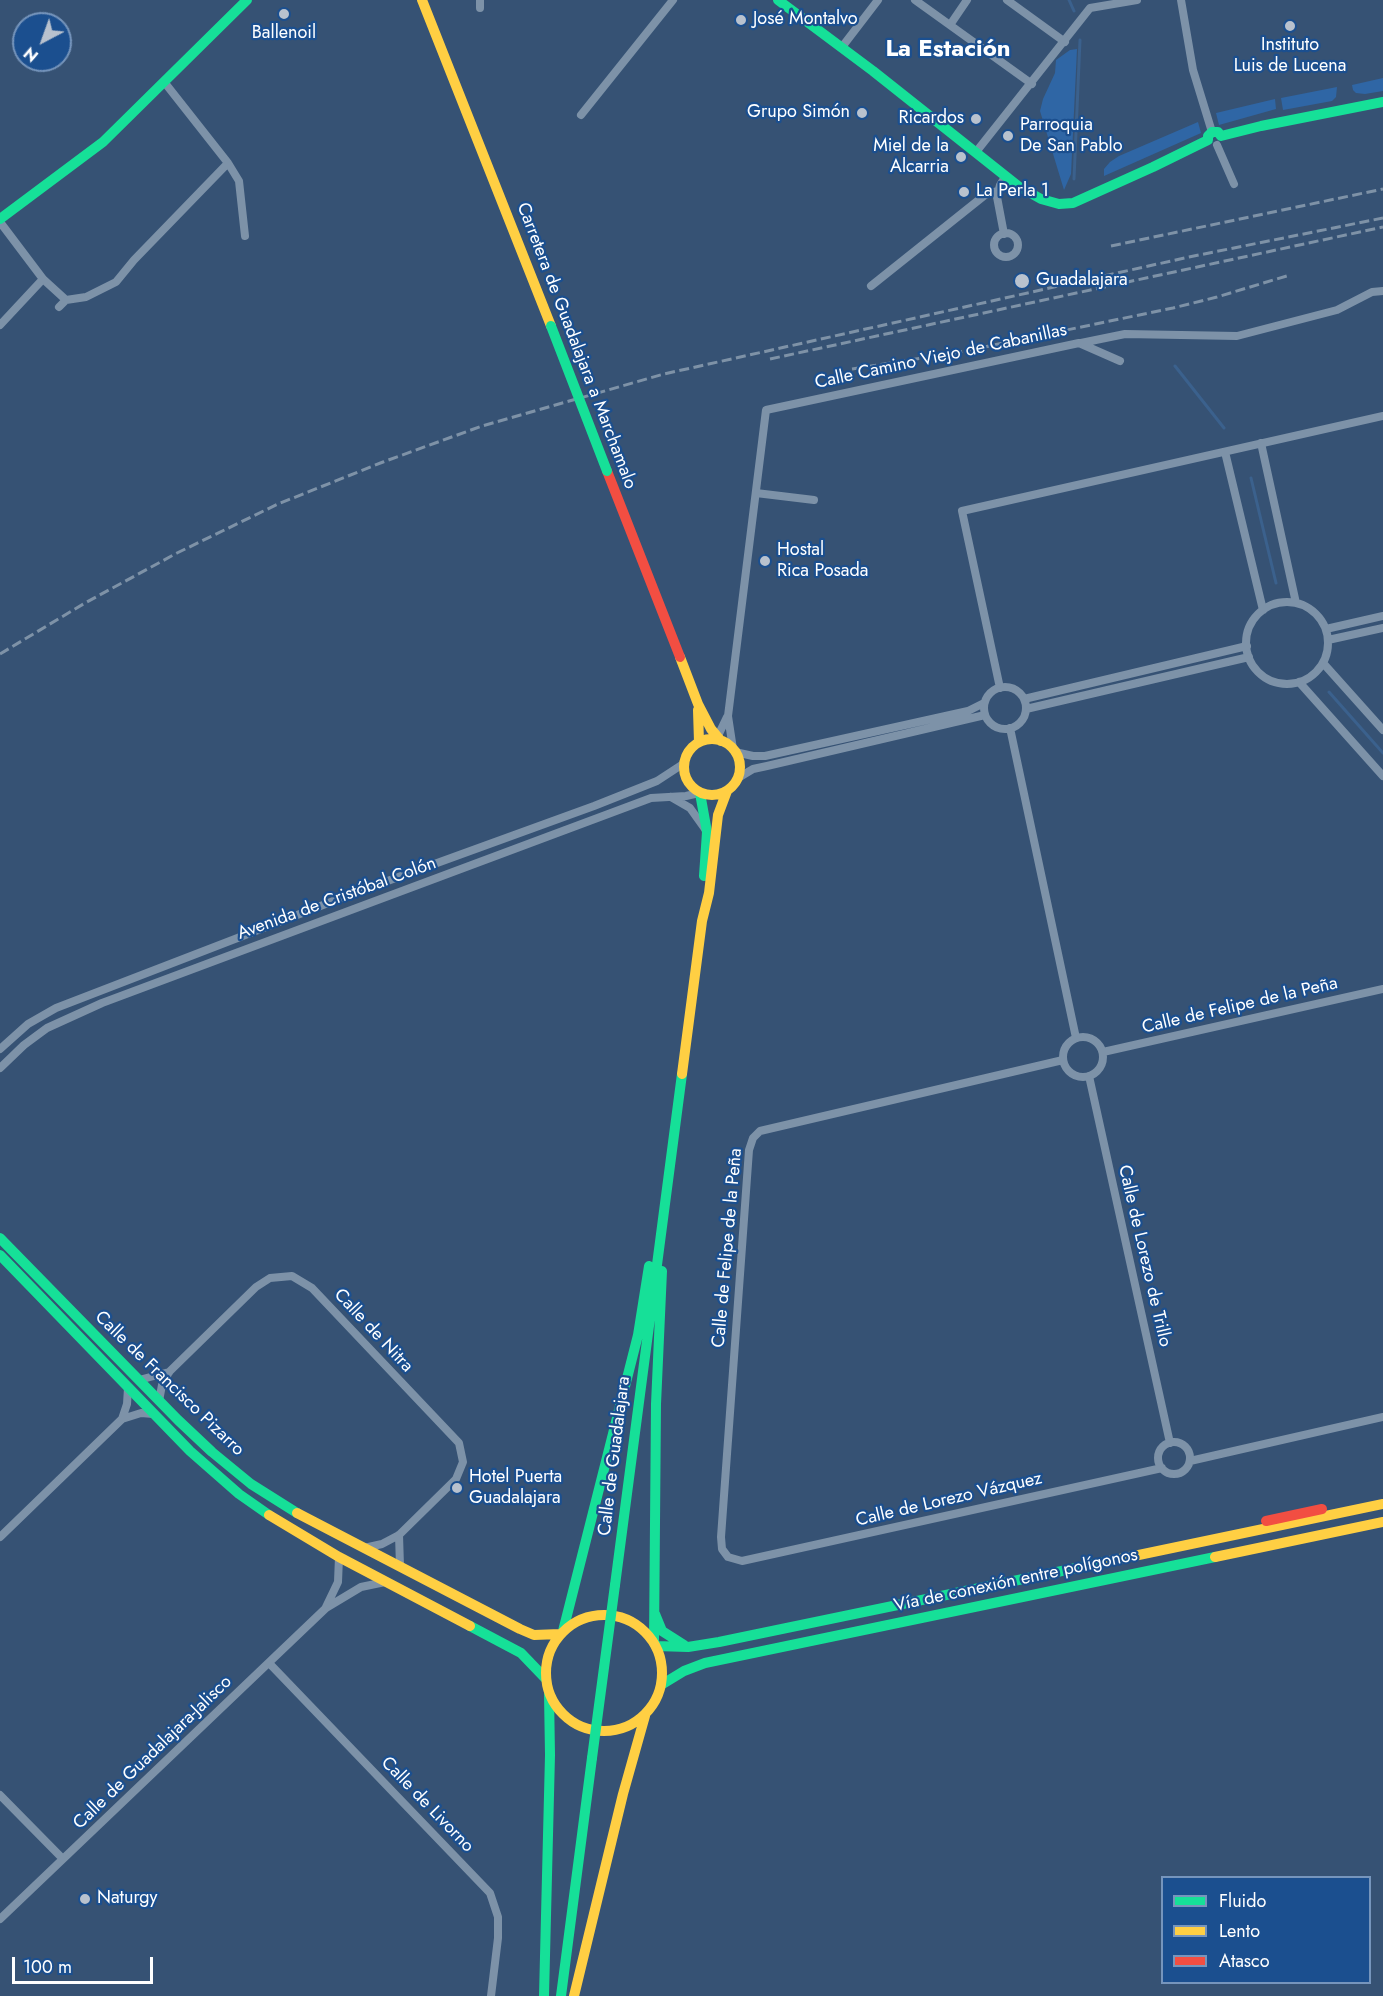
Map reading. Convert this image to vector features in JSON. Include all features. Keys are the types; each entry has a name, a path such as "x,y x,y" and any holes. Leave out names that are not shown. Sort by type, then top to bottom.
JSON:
{"main road":[{"path":"0,221 94,150 165,83 247,0"},
{"path":"228,20 256,0"},
{"name":"Carretera de Guadalajara a Marchamalo","path":"422,0 698,704 718,739"},
{"path":"778,0 842,47 1005,177 1041,200 1059,204 1073,204 1214,138 1271,124 1383,102"},
{"name":"Carretera de Guadalajara a Marchamalo","path":"698,704 699,742"},
{"path":"718,739 734,750 740,766 738,778 727,791 713,796 699,793 687,781 683,764 688,752 699,742 718,739"},
{"name":"Calle de Guadalajara","path":"702,921 709,893 717,821 727,791"},
{"name":"Calle de Guadalajara","path":"561,1996 702,921 707,832 699,793"},
{"path":"562,1633 638,1335 664,1156 675,1119"},
{"path":"574,1996 627,1776 645,1716 657,1699 661,1685 662,1665 655,1644 655,1614 656,1382 663,1209"},
{"name":"Calle de Francisco Pizarro","path":"0,1238 159,1401 212,1452 258,1488 301,1516 528,1633 540,1635 562,1633"},
{"name":"Calle de Francisco Pizarro","path":"0,1255 153,1414 204,1465 239,1494 271,1518 339,1557 513,1648 546,1678"},
{"path":"1119,1558 1283,1516 1383,1496"},
{"name":"Vía de conexión entre polígonos","path":"655,1644 688,1647 729,1640 1383,1504"},
{"name":"Vía de conexión entre polígonos","path":"661,1685 684,1671 705,1663 1383,1522"},
{"path":"1118,1577 1186,1571 1383,1530"},
{"path":"655,1614 662,1631 673,1640 688,1647"},
{"path":"544,1996 550,1766 549,1694 546,1664 550,1651 562,1633 577,1621 593,1616 610,1615 627,1620 641,1629 655,1644"},
{"path":"549,1694 558,1710 572,1723 590,1730 608,1732 626,1728 645,1716"}],"street":[{"path":"581,115 673,0"},
{"path":"842,47 878,0"},
{"path":"915,0 1032,84"},
{"path":"950,25 967,0"},
{"path":"1007,0 1065,42"},
{"path":"976,152 1090,8 1137,0"},
{"path":"1181,0 1193,70 1214,138 1234,184"},
{"path":"165,83 239,180 245,236"},
{"path":"58,307 66,300 86,297 116,282 134,260 228,163"},
{"path":"1004,234 997,197 1005,177"},
{"path":"871,286 985,195 998,190"},
{"path":"0,221 43,279 66,300"},
{"path":"0,325 43,279"},
{"path":"1079,343 1125,334 1237,336 1337,310 1372,292 1383,291"},
{"name":"Calle Camino Viejo de Cabanillas","path":"756,493 766,410 1079,343 1120,361"},
{"path":"1000,688 962,511 1383,416"},
{"path":"1261,444 1296,603"},
{"path":"1225,452 1263,610"},
{"path":"718,739 728,716 756,493 814,500"},
{"path":"1296,603 1314,612 1323,622 1329,647 1323,663 1309,679 1284,684 1272,681 1252,665 1247,646 1249,629 1263,610 1275,604 1296,603"},
{"path":"1326,629 1383,616"},
{"path":"1328,640 1383,628"},
{"path":"1024,699 1247,646"},
{"path":"1026,709 1249,657"},
{"path":"1323,663 1383,730"},
{"path":"1299,682 1383,776"},
{"path":"728,716 734,750 753,756 765,756 968,711 984,703 990,693 1005,687 1016,691 1024,699 1026,709 1021,721 1004,729 992,725 985,715 984,703"},
{"path":"738,778 767,766 985,715"},
{"path":"1010,728 1076,1038"},
{"name":"Avenida de Cristóbal Colón","path":"0,1049 28,1024 56,1008 338,899 594,806 657,781 683,764"},
{"name":"Avenida de Cristóbal Colón","path":"0,1068 39,1033 75,1014 651,798 699,793"},
{"path":"670,796 690,808 707,832"},
{"name":"Calle de Felipe de la Peña","path":"1103,1052 1383,989"},
{"path":"1076,1038 1094,1039 1103,1052 1103,1063 1100,1069 1089,1077 1075,1075 1065,1066 1063,1060 1065,1047 1076,1038"},
{"name":"Calle de Felipe de la Peña","path":"742,1561 728,1557 722,1549 721,1537 749,1150 753,1138 760,1131 1063,1060"},
{"name":"Calle de Lorezo de Trillo","path":"1089,1077 1170,1443"},
{"name":"Calle de Nitra","path":"159,1401 162,1385 169,1372 256,1287 270,1278 292,1276 312,1288 459,1443 463,1462 456,1479 399,1535 382,1544 364,1548"},
{"name":"Calle de Nitra","path":"139,1380 169,1372"},
{"path":"122,1419 127,1404 128,1388"},
{"path":"0,1537 122,1419 141,1413 153,1414"},
{"path":"1190,1461 1383,1417"},
{"path":"1170,1443 1179,1443 1186,1448 1190,1461 1186,1469 1178,1473 1169,1473 1162,1468 1159,1460 1160,1451 1170,1443"},
{"name":"Calle de Lorezo Vázquez","path":"742,1561 1162,1468"},
{"path":"399,1535 400,1566"},
{"name":"Calle de Guadalajara-Jalisco","path":"326,1608 338,1582 339,1557"},
{"name":"Calle de Guadalajara-Jalisco","path":"0,1919 326,1608 361,1587 386,1582"},
{"name":"Calle de Livorno","path":"268,1663 490,1893 498,1917 498,1938 491,1996"},
{"path":"0,1796 63,1859"}],"shaded area":[{"path":"1077,49 1071,174 1064,190 1040,111 1055,73 1056,60 1070,50"},
{"path":"1383,78 1383,91 1365,94 1356,93 1353,90 1352,85"},
{"path":"1337,87 1336,97 1332,101 1283,110 1281,98"},
{"path":"1275,99 1276,109 1219,125 1216,113"},
{"path":"1198,122 1201,133 1104,176 1104,169 1119,156"}],"waterway":[{"path":"1069,0 1074,11"},
{"path":"1074,179 1080,40"},
{"path":"1175,366 1224,428"},
{"path":"1251,478 1276,583"},
{"path":"1329,692 1383,753"}],"railway":[{"path":"1111,246 1383,189"},
{"path":"0,654 85,603 177,553 278,504 482,426 664,374 1189,257 1383,218"},
{"path":"770,359 1383,227"},
{"path":"852,369 960,352 1173,308 1290,275"}],"traffic: fast":[{"path":"0,219 103,142 247,0"},
{"path":"778,0 873,71 1018,186 1041,199 1059,204 1073,203 1153,167 1208,140 1212,132 1218,132 1221,136 1383,102"},
{"path":"551,326 607,471"},
{"path":"700,793 707,832 704,876"},
{"path":"615,1585 682,1074"},
{"path":"0,1238 212,1452 251,1484 297,1513"},
{"path":"0,1255 190,1451 239,1494 269,1515"},
{"path":"563,1631 638,1335 649,1266"},
{"path":"654,1642 656,1404 662,1271"},
{"path":"661,1685 684,1671 705,1663 1215,1557"},
{"path":"656,1646 688,1647 719,1642 1110,1561"},
{"path":"592,1758 615,1585"},
{"path":"655,1614 662,1631 684,1645"},
{"path":"470,1626 521,1653 545,1678"},
{"path":"544,1996 550,1755 549,1694"},
{"path":"561,1996 592,1758"}],"traffic: slow":[{"path":"422,0 551,326"},
{"path":"680,657 698,704 711,729 721,741"},
{"path":"698,710 699,742"},
{"path":"707,739 717,739 732,747 738,756 740,767 738,778 732,787 717,795 707,795 696,790 689,783 684,772 684,762 689,751 696,744 707,739"},
{"path":"682,1074 702,921 709,893 718,815 727,791"},
{"path":"1110,1561 1383,1504"},
{"path":"297,1513 520,1629 534,1635 560,1634"},
{"path":"269,1515 339,1557 470,1626"},
{"path":"1215,1557 1383,1522"},
{"path":"604,1615 626,1619 645,1632 658,1651 662,1673 658,1695 645,1714 626,1727 604,1731 582,1727 563,1714 550,1695 546,1673 550,1651 563,1632 582,1619 604,1615"},
{"path":"574,1996 623,1794 645,1716"}],"traffic: jam":[{"path":"607,471 680,657"},
{"path":"1266,1521 1322,1509"}],"place":[{"name":"Ballenoil","path":"284,14"},
{"name":"José Montalvo","path":"741,20"},
{"name":"Instituto Luis de Lucena","path":"1290,26"},
{"name":"Grupo Simón","path":"862,113"},
{"name":"Ricardos","path":"976,119"},
{"name":"Parroquia De San Pablo","path":"1008,136"},
{"name":"Miel de la Alcarria","path":"961,157"},
{"name":"La Perla 1","path":"964,192"},
{"name":"Guadalajara","path":"1022,281"},
{"name":"Hostal Rica Posada","path":"765,561"},
{"name":"Hotel Puerta Guadalajara","path":"457,1488"},
{"name":"Naturgy","path":"85,1899"}],"district":[{"name":"La Estación","path":"948,50"}]}
